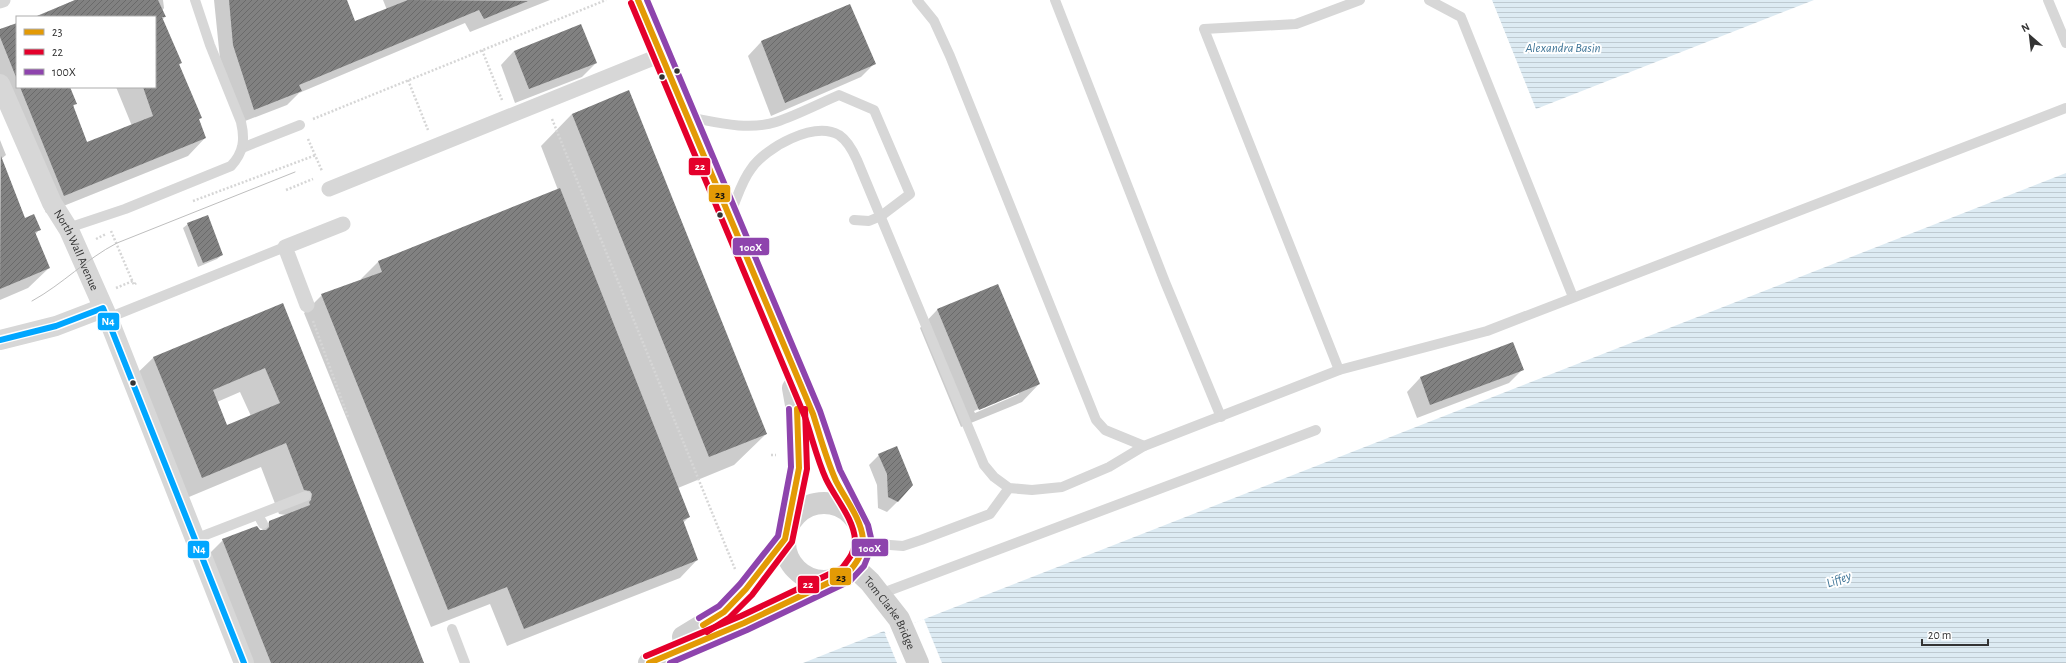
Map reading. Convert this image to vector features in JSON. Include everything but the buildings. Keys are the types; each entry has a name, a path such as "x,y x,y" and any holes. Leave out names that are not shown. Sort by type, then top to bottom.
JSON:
{"main road":[{"path":"638,0 813,414 836,481 862,534"},
{"path":"787,354 798,416 799,443 799,468 786,534 789,559 802,574 820,581 846,573"},
{"path":"641,663 724,612 746,589 786,534 792,520 803,509 817,503 827,502 846,509 854,516 862,534 862,552 846,573 744,623 649,663"},
{"name":"Tom Clarke Bridge","path":"846,573 880,594 899,619 918,663"}],"street":[{"path":"329,189 661,55"},
{"name":"North Wall Avenue","path":"0,84 52,203 68,228 106,313 244,663"},
{"path":"307,306 285,247 343,224"},
{"path":"0,340 106,313"}],"lane":[{"path":"68,228 125,209 231,166 239,158 244,135 241,122 210,45 195,0"},
{"path":"917,0 934,21 950,56 1096,420 1105,430 1144,446"},
{"path":"1055,0 1165,282 1221,417"},
{"path":"1339,370 1204,29 1296,24 1360,0"},
{"path":"1429,0 1461,17 1573,297"},
{"path":"2048,0 2066,44"},
{"path":"687,117 723,124 754,125 775,122 839,95 874,110 910,194 881,216 869,221 854,220"},
{"path":"729,217 750,169 759,158 772,148 815,130 827,131 840,136 850,146 881,216 984,465 994,477 1010,488 1032,490 1062,487 1109,467 1144,446 1339,370 1486,331 2066,108"},
{"path":"242,148 300,124"},
{"path":"106,313 285,247"},
{"path":"880,594 1316,430"},
{"path":"862,534 903,546 990,514 1010,488"},
{"path":"195,539 261,519 306,496"},
{"path":"452,629 465,663"}],"path":[{"path":"300,124 606,0"},
{"path":"482,50 509,117"},
{"path":"408,80 434,147"},
{"path":"545,102 737,575 746,589"},
{"path":"191,202 316,155"},
{"path":"286,190 315,178"},
{"path":"94,240 119,228"},
{"path":"112,231 134,285 136,283"},
{"path":"114,289 132,281"},
{"path":"307,306 348,418"}],"water":[{"name":"Alexandra Basin","path":"1492,0 1814,0 1536,109"},
{"name":"Liffey","path":"2066,173 2066,663 803,663 884,631 886,634"}],"pier":[{"path":"924,619 942,663 897,663 885,634"}],"tram line":[{"path":"32,301 54,287 95,256 117,243 295,172"}],"transit line":[{"name":"23","path":"638,0 813,414 832,473 856,516 862,531 863,539 861,554 847,574 744,623 649,663"},
{"name":"100X","path":"647,0 820,411 840,470 868,525 871,538 870,551 864,566 850,581 747,630 670,663"},
{"name":"22","path":"631,3 805,417 826,479 848,516 854,532 855,540 853,552 842,568 741,616 646,656"},
{"name":"N4","path":"0,340 56,326 103,308 244,663"},
{"name":"100X","path":"699,618 719,606 740,584 778,536 791,467 789,409"},
{"name":"23","path":"703,625 724,612 746,589 785,539 799,468 797,409"},
{"name":"22","path":"707,632 729,618 752,595 792,542 807,469 805,409"}]}
